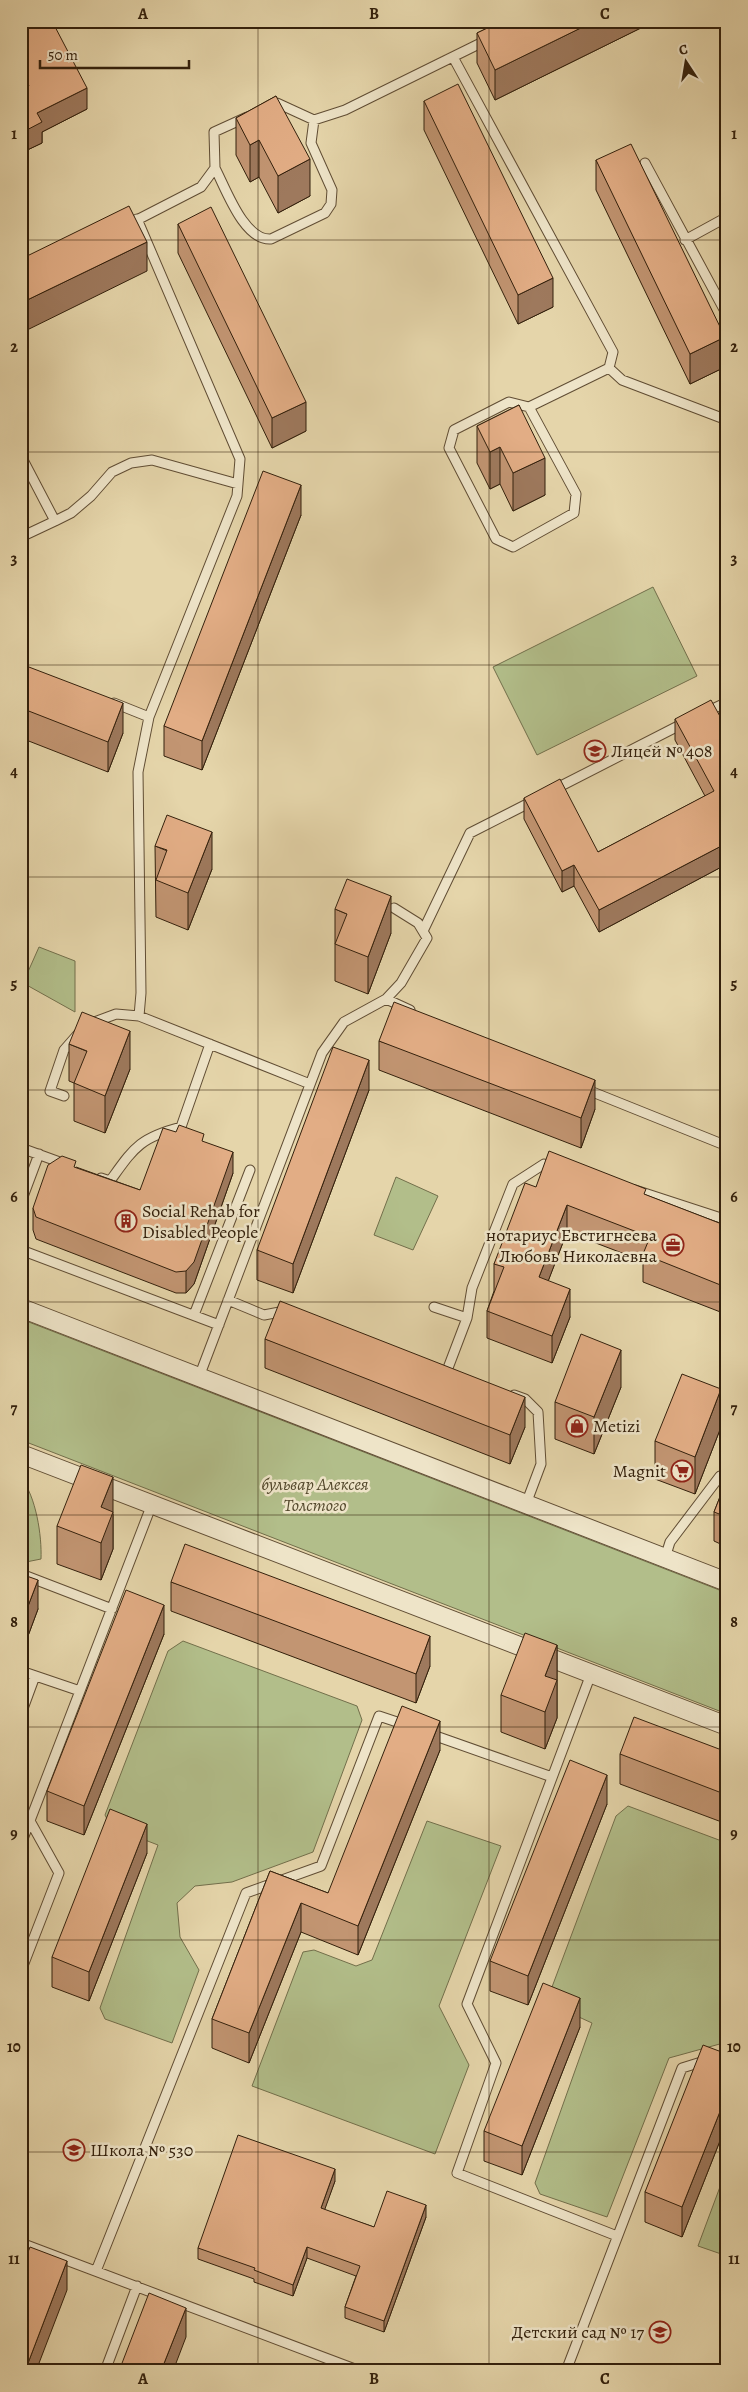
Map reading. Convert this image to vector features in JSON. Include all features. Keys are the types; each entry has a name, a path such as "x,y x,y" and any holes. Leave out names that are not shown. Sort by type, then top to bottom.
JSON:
{"street":[{"path":"21,1308 727,1582"},
{"path":"21,1454 727,1726"}],"lane":[{"path":"314,120 311,142 332,190 330,204 325,213 271,239 262,240 247,228 215,168 214,132 276,104 314,120 345,110 494,37"},
{"path":"454,57 612,352 609,368"},
{"path":"645,163 727,315"},
{"path":"120,228 201,187 215,168"},
{"path":"685,240 727,217"},
{"path":"137,219 240,459 237,496 149,717 138,772 142,993 139,1016"},
{"path":"529,407 576,494 574,513 513,547 496,539 449,448 454,430 509,402 529,407 609,368"},
{"path":"609,368 622,380 727,420"},
{"path":"21,456 55,521"},
{"path":"21,537 71,513 91,496 112,472 131,463 152,460 238,484"},
{"path":"103,698 149,717"},
{"path":"423,931 470,833 721,705"},
{"path":"199,1377 322,1053 344,1022 386,999 401,983 427,938 418,922 394,908"},
{"path":"386,999 419,1014"},
{"path":"64,1096 50,1091 64,1050 84,1026 116,1014 139,1016 310,1084"},
{"path":"93,1175 110,1181 138,1144 163,1132 181,1127 210,1044"},
{"path":"575,1086 727,1146"},
{"path":"21,1148 75,1168"},
{"path":"21,1202 39,1154"},
{"path":"448,1368 467,1318 472,1288 513,1184 544,1164 562,1168"},
{"path":"194,1316 250,1170"},
{"path":"623,1186 727,1220"},
{"path":"21,1250 219,1325"},
{"path":"228,1300 264,1315 298,1309"},
{"path":"434,1307 467,1318"},
{"path":"508,1392 525,1399 538,1412 541,1464 526,1504"},
{"path":"665,1558 670,1542 720,1476 727,1476"},
{"path":"21,1844 26,1822 80,1692 152,1504"},
{"path":"21,1574 112,1609"},
{"path":"21,1671 80,1692"},
{"path":"591,1674 467,2004 496,2063 457,2173 617,2236"},
{"path":"21,1714 35,1676"},
{"path":"96,2271 246,1893 321,1866 379,1716 552,1777"},
{"path":"21,1971 59,1873 26,1822"},
{"path":"566,2371 682,2068 727,2054"},
{"path":"21,2243 360,2371"},
{"path":"105,2371 137,2286"}],"green space":[{"path":"653,587 697,676 537,755 493,667"},
{"path":"39,947 75,961 75,1012 23,983"},
{"path":"396,1177 438,1196 413,1250 374,1235"},
{"name":"бульвар Алексея Толстого","path":"21,1319 727,1593 727,1714 21,1440"},
{"path":"21,1478 31,1495 37,1517 41,1559 21,1563"},
{"path":"183,1641 357,1706 362,1720 313,1852 232,1882 195,1886 177,1903 180,1937 199,1970 172,2043 105,2019 100,2008 158,1845 111,1827 105,1815 168,1651"},
{"path":"628,1806 727,1843 727,2042 669,2058 607,2217 540,2194 535,2183 592,2023 557,2007 549,1995 616,1816"},
{"path":"427,1821 501,1846 439,2006 469,2065 435,2154 252,2086 303,1952 314,1950 356,1966 372,1960"},
{"path":"727,2168 727,2256 698,2246"}],"building":[{"path":"21,21 52,21 87,88 37,113 42,122 21,133 21,90 29,86 21,70"},
{"path":"502,21 595,21 495,70 477,33"},
{"path":"458,84 553,278 518,295 424,101"},
{"path":"276,96 310,159 278,176 259,140 250,145 236,118"},
{"path":"631,144 725,337 690,354 596,160"},
{"path":"129,206 147,242 21,303 21,259"},
{"path":"211,207 306,402 272,418 178,224"},
{"path":"519,405 545,458 513,473 500,447 490,452 477,426"},
{"path":"263,471 301,485 202,741 164,726"},
{"path":"21,664 123,703 108,742 21,708"},
{"path":"711,700 727,729 727,843 599,910 574,865 562,871 524,798 560,779 598,852 714,791 675,719"},
{"path":"167,815 212,832 188,893 156,880 167,850 155,846"},
{"path":"347,879 391,896 368,957 335,944 347,914 335,909"},
{"path":"394,1002 595,1080 581,1118 379,1041"},
{"path":"82,1012 130,1031 105,1096 74,1083 87,1051 69,1044"},
{"path":"333,1047 369,1060 293,1264 257,1250"},
{"name":"Social Rehab for Disabled People","path":"179,1125 204,1134 202,1141 233,1152 194,1262 186,1271 176,1272 36,1217 33,1208 48,1165 62,1156 76,1161 74,1167 140,1190 163,1128 176,1132"},
{"path":"549,1151 646,1189 644,1194 727,1226 727,1277 723,1286 643,1254 650,1237 567,1205 539,1277 570,1289 552,1336 487,1311 504,1267 494,1264 525,1183 536,1187"},
{"path":"280,1301 525,1397 510,1435 265,1339"},
{"path":"581,1334 621,1350 594,1417 555,1402"},
{"path":"682,1374 721,1389 695,1457 655,1441"},
{"path":"81,1465 113,1477 101,1507 113,1512 101,1543 57,1526"},
{"path":"727,1479 727,1517 714,1512"},
{"path":"185,1544 430,1636 416,1674 171,1582"},
{"path":"21,1574 38,1580 25,1614 21,1613"},
{"path":"126,1590 164,1605 84,1806 47,1791"},
{"path":"525,1633 557,1645 545,1676 557,1680 545,1712 501,1695"},
{"path":"402,1706 440,1721 358,1926 301,1903 249,2033 212,2019 270,1871 328,1893"},
{"path":"634,1717 727,1752 727,1795 620,1754"},
{"path":"570,1760 607,1775 528,1976 490,1961"},
{"path":"110,1809 147,1824 89,1972 52,1957"},
{"path":"543,1983 580,1998 522,2146 484,2131"},
{"path":"703,2045 727,2054 727,2094 682,2207 645,2192"},
{"path":"238,2135 335,2169 321,2208 374,2227 387,2191 426,2205 384,2321 345,2307 360,2266 307,2247 293,2285 254,2270 255,2268 198,2248"},
{"path":"30,2247 67,2261 25,2371 21,2371 21,2270"},
{"path":"149,2293 186,2308 161,2371 119,2371"},
{"path":"727,2359 727,2371 723,2371"}],"place":[{"name":"Лицей № 408","path":"595,751"},
{"name":"Social Rehab for Disabled People","path":"126,1221"},
{"name":"нотариус Евстигнеева Любовь Николаевна","path":"673,1245"},
{"name":"Metizi","path":"577,1426"},
{"name":"Magnit","path":"682,1471"},
{"name":"Школа № 530","path":"74,2150"},
{"name":"Детский сад № 17","path":"660,2332"}]}
